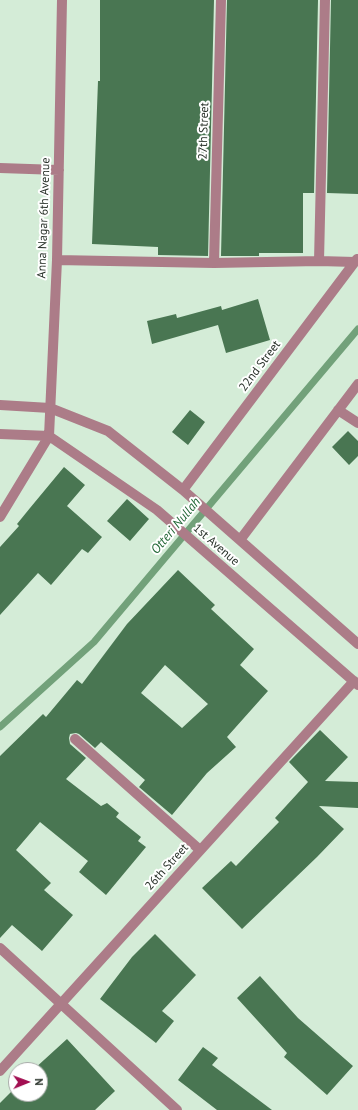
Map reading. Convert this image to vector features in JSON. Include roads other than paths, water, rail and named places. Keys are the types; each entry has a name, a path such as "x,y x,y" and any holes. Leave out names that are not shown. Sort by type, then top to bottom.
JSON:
{"street":[{"name":"Anna Nagar 6th Avenue","path":"49,436 57,260 62,0"},
{"name":"27th Street","path":"214,263 221,0"},
{"path":"320,261 325,0"},
{"path":"0,168 59,170"},
{"path":"57,260 214,263 356,260"},
{"name":"22nd Street","path":"183,490 356,260"},
{"path":"240,540 358,384"},
{"name":"1st Avenue","path":"0,405 50,408 108,431 198,502 358,644"},
{"path":"338,410 358,423"},
{"path":"0,434 49,436 0,517"},
{"name":"1st Avenue","path":"49,436 157,510 356,683"},
{"name":"26th Street","path":"0,1071 200,850 356,683"},
{"path":"75,739 200,850"},
{"path":"0,948 177,1110"}],"waterway":[{"name":"Otteri Nullah","path":"0,727 94,642 358,329"}]}
